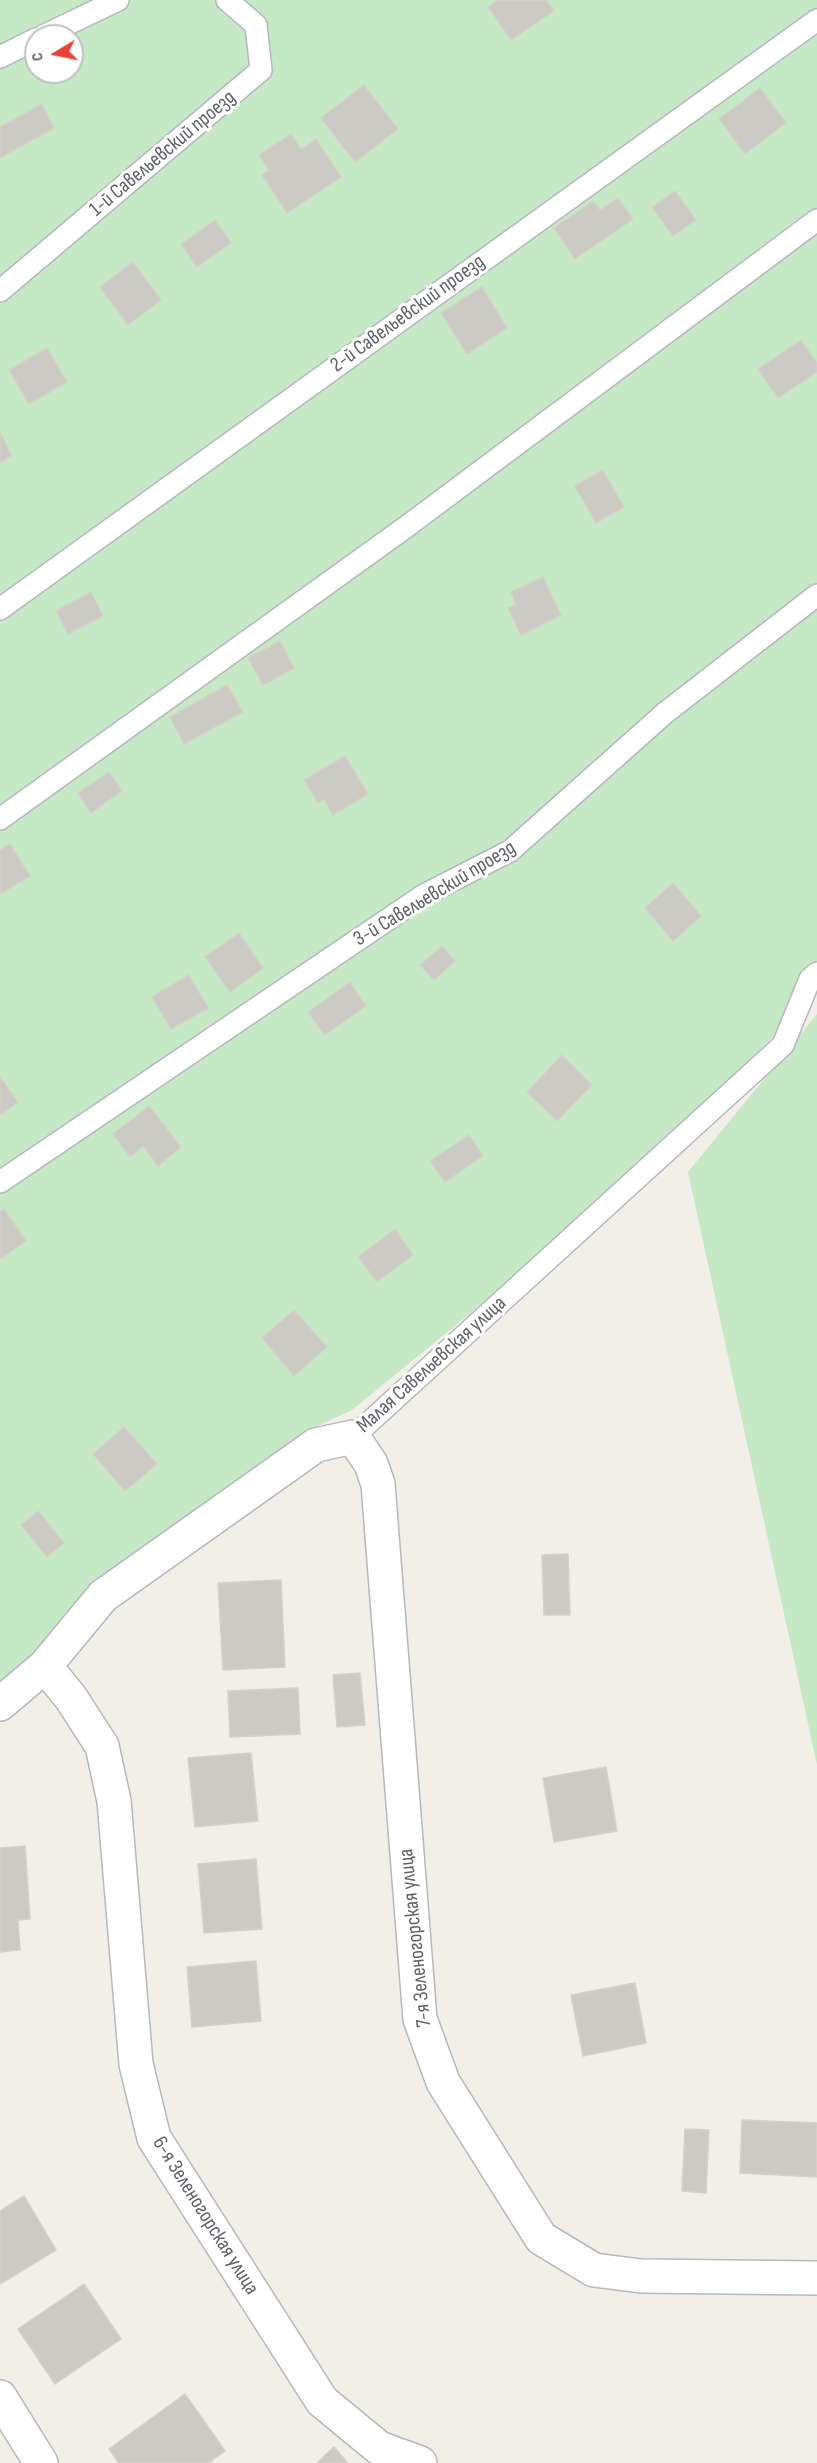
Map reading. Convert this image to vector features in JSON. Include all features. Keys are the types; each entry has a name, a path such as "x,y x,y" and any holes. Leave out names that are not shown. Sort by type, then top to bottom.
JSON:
{"street":[{"name":"Малая Савельевская улица","path":"0,1704 45,1666 103,1596 316,1445 353,1437"},
{"name":"7-я Зеленогорская улица","path":"353,1437 371,1464 378,1484 420,2019 443,2082 541,2238 594,2270 641,2276 817,2278"},
{"name":"6-я Зеленогорская улица","path":"45,1666 71,1698 102,1746 114,1801 136,2064 154,2138 322,2401 379,2448 420,2463"},
{"path":"0,2397 41,2463"}],"lane":[{"path":"68,24 118,0"},
{"name":"1-й Савельевский проезд","path":"0,291 261,70 256,25 227,0"},
{"name":"2-й Савельевский проезд","path":"0,609 817,20"},
{"path":"0,57 24,45"},
{"path":"0,819 396,534 817,220"},
{"name":"3-й Савельевский проезд","path":"0,1182 424,895 510,851 665,713 817,595"},
{"name":"Малая Савельевская улица","path":"353,1437 783,1045 810,979 817,973"}],"green space":[{"path":"0,0 817,0 817,992 637,1177 352,1410 307,1431 99,1588 0,1693"},
{"path":"817,1014 817,1765 688,1172"}],"building":[{"path":"498,0 546,0 554,11 511,40 488,7"},
{"path":"364,85 398,129 355,162 321,118"},
{"path":"760,88 786,123 745,154 719,119"},
{"path":"42,104 54,128 0,158 0,127"},
{"path":"291,134 301,149 316,139 341,177 287,213 262,175 269,170 259,155"},
{"path":"675,191 696,220 673,236 652,207"},
{"path":"618,198 633,219 575,259 554,228 593,201 600,210"},
{"path":"215,220 231,243 197,267 181,244"},
{"path":"133,262 161,300 128,325 100,287"},
{"path":"482,287 507,328 467,354 441,313"},
{"path":"801,340 817,363 817,372 778,398 758,369"},
{"path":"47,348 67,382 29,404 9,370"},
{"path":"0,433 12,456 0,462"},
{"path":"603,470 624,507 596,523 575,486"},
{"path":"543,577 561,615 521,635 508,608 516,605 511,592"},
{"path":"91,592 103,616 68,634 56,611"},
{"path":"280,641 294,668 263,685 248,658"},
{"path":"227,685 243,712 184,744 170,717"},
{"path":"345,756 368,794 333,815 324,799 318,803 304,780"},
{"path":"109,772 122,791 91,813 78,793"},
{"path":"10,844 30,876 0,894 0,850"},
{"path":"673,883 701,916 673,941 645,908"},
{"path":"239,933 263,968 230,992 205,957"},
{"path":"442,946 455,961 434,980 420,965"},
{"path":"189,975 208,1008 171,1029 152,997"},
{"path":"350,982 366,1006 325,1035 308,1012"},
{"path":"562,1055 592,1085 557,1121 527,1092"},
{"path":"0,1077 18,1102 0,1115"},
{"path":"149,1106 181,1147 158,1166 143,1146 130,1157 113,1134"},
{"path":"469,1135 483,1156 445,1182 430,1161"},
{"path":"4,1209 26,1241 0,1259 0,1212"},
{"path":"395,1229 413,1255 377,1282 358,1257"},
{"path":"294,1310 327,1347 294,1376 262,1338"},
{"path":"124,1427 157,1464 125,1491 93,1454"},
{"path":"38,1511 64,1543 47,1557 21,1525"},
{"path":"568,1554 570,1615 544,1615 542,1555"},
{"path":"281,1580 285,1667 223,1670 218,1583"},
{"path":"360,1673 365,1725 337,1727 333,1675"},
{"path":"298,1688 300,1734 230,1737 228,1691"},
{"path":"251,1753 258,1821 195,1827 188,1758"},
{"path":"606,1767 617,1831 554,1842 543,1778"},
{"path":"25,1846 30,1919 18,1920 20,1950 0,1952 0,1848"},
{"path":"256,1859 262,1929 204,1933 198,1864"},
{"path":"256,1961 261,2021 192,2027 187,1967"},
{"path":"635,1983 646,2043 583,2056 571,1995"},
{"path":"742,2120 817,2123 817,2177 740,2173"},
{"path":"685,2129 709,2130 706,2193 682,2191"},
{"path":"24,2196 56,2250 0,2284 0,2211"},
{"path":"84,2284 121,2339 55,2384 18,2329"},
{"path":"185,2394 225,2451 208,2463 119,2463 109,2449"},
{"path":"334,2447 348,2463 317,2463"}]}
